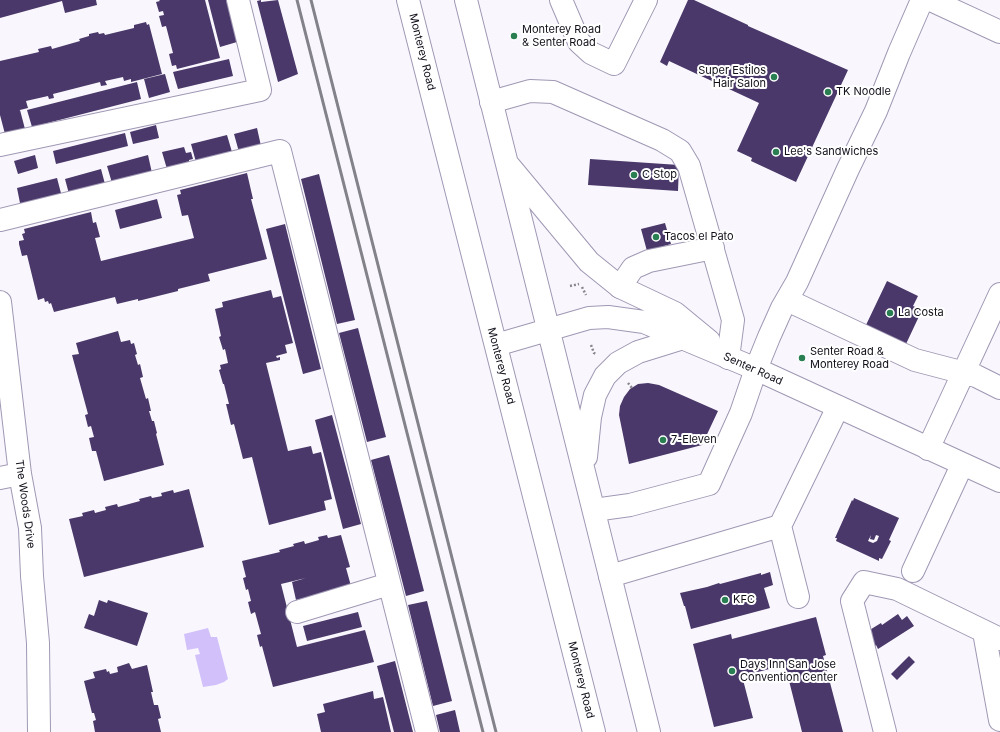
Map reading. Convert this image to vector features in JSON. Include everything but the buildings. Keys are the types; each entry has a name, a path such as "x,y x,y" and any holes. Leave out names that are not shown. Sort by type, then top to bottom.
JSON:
{"main road":[{"path":"0,145 260,90 238,0"},
{"name":"Monterey Road","path":"408,0 594,732"},
{"path":"466,0 650,732"},
{"path":"560,0 579,42 591,53 614,64 646,0"},
{"path":"594,510 630,505 708,484 741,413 769,336 797,282 876,111 922,0"},
{"path":"931,0 1000,32"},
{"path":"491,102 530,91 553,92 662,140 680,151 689,166 733,320 728,358"},
{"path":"0,220 280,151 427,732"},
{"path":"507,163 589,262 620,287 675,313 728,358"},
{"path":"620,287 633,268 649,261 713,248"},
{"path":"928,450 1000,294"},
{"path":"787,300 915,360 976,376 1000,388"},
{"name":"The Woods Drive","path":"0,302 10,476 30,528 32,576 38,643 39,732"},
{"name":"Senter Road","path":"496,345 588,318 608,317 644,322 756,370 928,450 1000,481"},
{"path":"584,470 590,417 595,395 605,376 618,363 638,352 683,338"},
{"path":"798,597 780,526 838,407"},
{"path":"913,572 962,464"},
{"path":"610,576 780,526"},
{"path":"885,732 852,601 864,582 897,589 992,635 1000,720"},
{"path":"297,612 390,584"}],"path":[{"path":"570,286 580,284"}],"shaded area":[{"path":"208,628 211,637 217,637 228,679 216,685 203,687 195,655 200,654 198,648 187,650 184,634"}],"railway":[{"path":"297,0 483,732"},
{"path":"311,0 496,732"}],"place":[{"name":"Monterey Road & Senter Road","path":"514,36"},
{"name":"Super Estilos Hair Salon","path":"774,77"},
{"name":"TK Noodle","path":"828,92"},
{"name":"Lee's Sandwiches","path":"776,152"},
{"name":"C Stop","path":"634,175"},
{"name":"Tacos el Pato","path":"656,237"},
{"name":"La Costa","path":"890,313"},
{"name":"Senter Road & Monterey Road","path":"802,358"},
{"name":"7-Eleven","path":"663,440"},
{"name":"KFC","path":"725,600"},
{"name":"Days Inn San Jose Convention Center","path":"732,671"}]}
